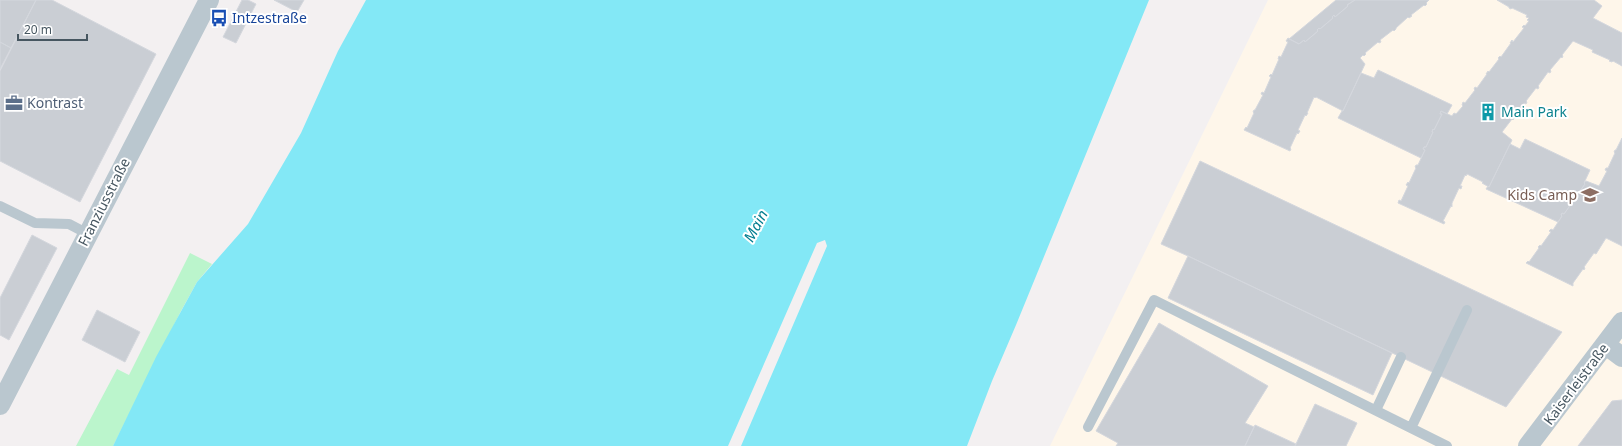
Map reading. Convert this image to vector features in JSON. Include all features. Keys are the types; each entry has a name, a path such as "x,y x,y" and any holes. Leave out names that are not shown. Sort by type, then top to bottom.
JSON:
{"street":[{"name":"Franziusstraße","path":"0,405 209,0"},
{"name":"Kaiserleistraße","path":"1528,446 1622,322"},
{"path":"1606,345 1622,357"}],"lane":[{"path":"0,206 36,223 69,224 88,234"},
{"path":"1088,427 1154,300 1203,326 1447,446"},
{"path":"1411,428 1467,310"},
{"path":"1376,410 1401,357"}],"shaded area":[{"path":"1268,0 1622,0 1622,446 1050,446"}],"green space":[{"path":"190,253 212,264 197,282 181,311 113,446 76,446 117,369 129,375"}],"water":[{"name":"Main","path":"366,0 1149,0 992,381 967,446 741,446 827,246 825,240 817,243 728,446 113,446 156,357 197,282 248,224 301,133 338,51"}],"building":[{"path":"0,0 36,0 11,48 0,42"},
{"path":"36,0 52,0 156,54 80,202 0,161 0,71"},
{"path":"242,0 248,0 256,4 236,43 223,37"},
{"path":"274,0 304,0 297,12"},
{"path":"1336,0 1355,0 1347,5 1348,6 1335,17 1334,15 1332,17 1333,18 1320,29 1319,28 1317,30 1318,31 1305,42 1304,40 1299,44 1289,39"},
{"path":"1355,0 1429,0 1425,6 1424,5 1409,18 1408,17 1394,31 1393,30 1380,40 1381,42 1378,42 1360,58 1365,64 1343,111 1314,97 1308,113 1306,116 1305,115 1298,130 1300,131 1298,134 1297,133 1290,148 1290,151 1244,130 1246,127 1247,128 1254,113 1253,112 1263,95 1261,94 1262,92 1264,93 1271,77 1269,76 1271,74 1272,75 1279,56 1281,57 1288,42 1286,41 1288,38 1299,44 1304,40 1305,42 1318,31 1317,30 1319,28 1320,29 1333,18 1332,17 1334,15 1335,17 1348,6 1347,5"},
{"name":"Main Park","path":"1497,0 1594,0 1602,6 1593,18 1622,33 1622,66 1613,61 1609,61 1610,60 1592,52 1593,50 1573,41 1562,55 1562,58 1561,57 1550,70 1550,73 1548,72 1538,86 1538,89 1536,88 1526,101 1526,104 1524,103 1513,120 1512,119 1502,132 1512,140 1489,187 1482,183 1483,182 1467,174 1466,176 1465,175 1460,186 1462,186 1461,189 1459,188 1452,203 1452,207 1451,206 1443,221 1445,222 1444,224 1398,203 1399,200 1401,201 1408,186 1406,185 1408,182 1409,183 1416,168 1415,167 1418,165 1425,150 1423,149 1426,147 1433,129 1434,130 1442,114 1440,114 1441,111 1452,116 1454,113 1456,114 1463,106 1463,102 1465,103 1475,90 1475,87 1477,88 1512,40 1513,42 1524,28 1522,27 1529,21 1527,20 1529,18 1526,17 1527,15 1509,8"},
{"path":"0,42 11,48 0,69"},
{"path":"1378,70 1452,105 1447,114 1441,111 1440,114 1442,114 1434,130 1433,129 1426,147 1423,149 1425,150 1421,158 1338,118 1343,111 1361,73 1374,78"},
{"path":"1622,138 1622,246 1606,238 1596,254 1594,253 1584,267 1584,270 1583,269 1573,283 1573,286 1526,263 1528,261 1529,262 1539,248 1538,247 1540,245 1541,246 1551,232 1549,231 1551,229 1553,230 1562,216 1562,213 1564,214 1574,200 1572,199 1574,197 1575,198 1585,184 1584,183 1586,181 1599,186 1607,171 1605,170 1608,168 1615,153 1614,152"},
{"path":"1525,139 1590,170 1584,183 1585,184 1575,198 1574,197 1572,199 1574,200 1564,214 1562,213 1562,216 1558,222 1486,189 1488,186 1489,187 1510,144 1520,149"},
{"path":"1200,161 1562,332 1506,407 1161,244"},
{"path":"32,235 57,248 9,340 0,335 0,298"},
{"path":"1188,256 1392,353 1373,395 1168,298"},
{"path":"97,310 140,332 125,362 82,340"},
{"path":"1159,323 1268,386 1245,423 1254,427 1245,446 1116,446 1118,443 1096,431"},
{"path":"1622,400 1622,446 1578,446 1612,401"},
{"path":"1315,404 1357,423 1346,446 1295,446"},
{"path":"1255,425 1296,444 1295,446 1245,446"}],"place":[{"name":"Intzestraße","path":"219,18"},
{"name":"Kontrast","path":"14,103"},
{"name":"Main Park","path":"1488,112"},
{"name":"Kids Camp","path":"1590,195"}]}
